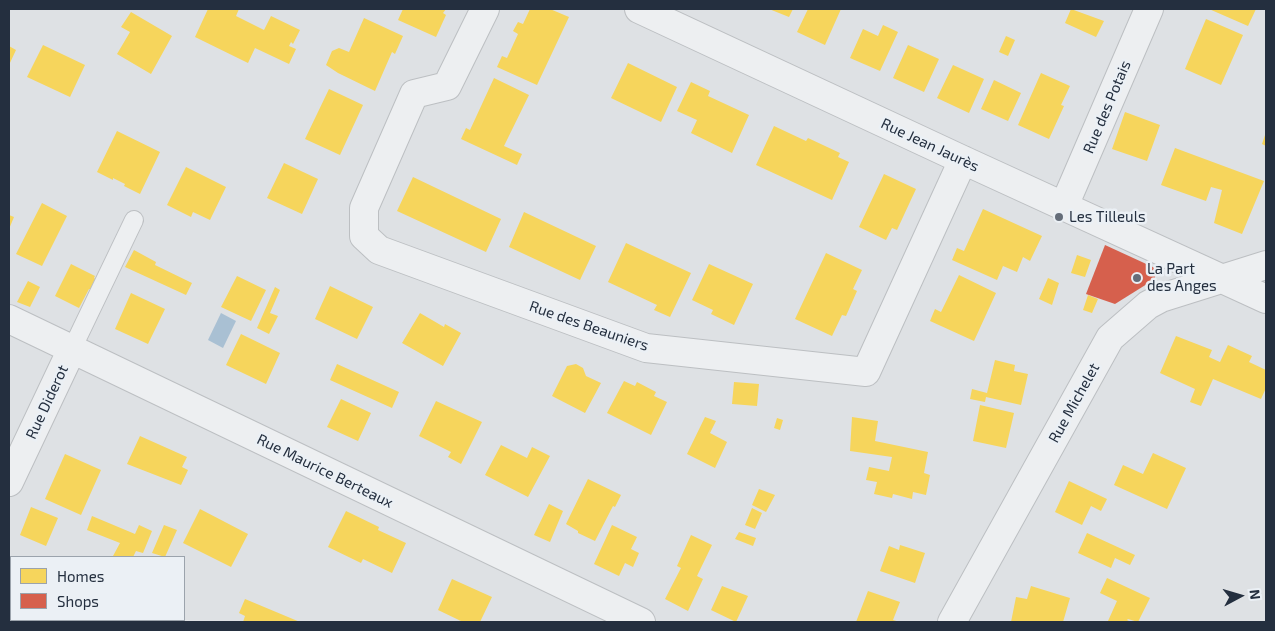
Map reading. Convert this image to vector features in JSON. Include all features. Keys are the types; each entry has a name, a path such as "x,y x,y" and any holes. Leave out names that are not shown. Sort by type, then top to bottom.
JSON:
{"street":[{"name":"Rue des Beauniers","path":"485,9 447,86 414,94 364,208 364,236 379,250 646,348 866,372 962,160"},
{"name":"Rue Jean Jaurès","path":"639,9 1266,299"},
{"name":"Rue des Potais","path":"1064,206 1149,9"},
{"name":"Rue Michelet","path":"952,622 1110,338 1148,304 1161,298 1266,265"},
{"name":"Rue Maurice Berteaux","path":"9,319 641,622"},
{"name":"Rue Diderot","path":"9,482 72,349"}],"lane":[{"path":"72,349 134,220"}],"water":[{"path":"221,313 236,321 223,348 208,340"}],"building: Homes":[{"path":"208,9 239,9 236,16 264,30 271,16 300,30 293,44 291,42 289,46 296,49 289,64 255,48 248,63 195,37"},
{"path":"403,9 446,9 443,13 446,15 436,37 398,20"},
{"path":"530,9 550,9 569,17 537,85 497,67 502,56 507,58 518,34 513,31 518,22 523,24"},
{"path":"769,9 793,9 789,17"},
{"path":"808,9 841,9 825,45 797,32"},
{"path":"1071,9 1104,21 1096,37 1065,23"},
{"path":"1209,9 1256,9 1248,26"},
{"path":"131,12 172,36 151,74 117,54 130,32 121,27"},
{"path":"364,18 403,36 395,54 392,52 375,91 326,65 332,51 339,48 349,52"},
{"path":"1206,19 1243,35 1221,85 1185,69"},
{"path":"883,25 898,32 880,71 850,58 863,29 878,36"},
{"path":"1006,36 1015,40 1008,56 999,52"},
{"path":"43,45 85,65 70,97 27,77"},
{"path":"908,45 939,59 924,92 893,78"},
{"path":"9,46 16,50 9,65"},
{"path":"628,63 677,87 661,122 611,98"},
{"path":"953,65 984,79 969,113 937,98"},
{"path":"1041,73 1070,86 1061,105 1064,106 1049,139 1018,125"},
{"path":"494,78 529,95 504,146 522,154 517,165 461,139 466,128 470,130"},
{"path":"994,80 1021,93 1008,121 981,109"},
{"path":"691,82 710,91 708,96 749,115 732,153 691,133 697,120 677,111"},
{"path":"329,89 363,105 340,155 305,139"},
{"path":"1125,112 1160,125 1147,161 1112,149"},
{"path":"774,126 806,141 808,138 840,153 838,157 849,162 832,200 756,165"},
{"path":"117,131 160,152 140,194 124,186 125,184 97,172"},
{"path":"1266,132 1266,146 1262,144"},
{"path":"1175,148 1264,181 1242,234 1214,223 1222,190 1211,187 1206,201 1161,185"},
{"path":"284,163 318,179 302,214 267,198"},
{"path":"186,167 226,187 210,220 193,212 191,217 167,205"},
{"path":"884,174 916,189 897,230 892,228 886,240 859,227"},
{"path":"413,177 501,219 486,252 397,211"},
{"path":"42,203 67,216 42,266 16,254"},
{"path":"983,209 1042,236 1030,261 1023,257 1017,272 1003,266 997,280 952,260 957,248 964,251"},
{"path":"524,212 596,246 580,280 509,247"},
{"path":"9,215 14,217 9,229"},
{"path":"626,243 691,273 670,317 654,310 657,305 608,282"},
{"path":"134,250 156,262 155,265 192,283 186,295 125,267"},
{"path":"826,253 862,270 853,289 857,291 846,316 842,315 832,336 795,319"},
{"path":"1077,255 1091,260 1085,277 1071,273"},
{"path":"71,264 95,276 94,278 97,280 92,290 89,289 79,308 55,296"},
{"path":"709,264 753,284 734,325 711,314 713,310 692,300"},
{"path":"959,275 996,293 974,341 930,321 935,309 941,312"},
{"path":"237,276 266,290 251,321 221,307"},
{"path":"1048,278 1059,283 1052,305 1039,299"},
{"path":"28,281 40,287 30,307 17,302"},
{"path":"330,286 373,307 357,339 315,319"},
{"path":"275,287 280,290 270,313 278,316 269,334 257,328"},
{"path":"131,293 165,309 148,344 115,329"},
{"path":"1088,295 1098,299 1092,313 1083,310"},
{"path":"420,313 444,327 445,324 461,333 443,366 402,343"},
{"path":"241,334 280,353 266,384 226,365"},
{"path":"1176,336 1212,350 1209,357 1220,362 1228,345 1252,356 1249,362 1266,370 1266,388 1261,399 1213,379 1201,406 1190,402 1195,389 1160,373"},
{"path":"995,360 1015,365 1014,371 1028,374 1021,405 986,397 985,402 970,399 972,389 987,393"},
{"path":"337,364 399,392 392,408 330,380"},
{"path":"576,364 583,368 586,376 601,383 585,413 552,396 567,366"},
{"path":"624,381 635,386 637,382 656,392 654,396 667,402 651,435 607,413"},
{"path":"734,382 759,384 757,406 732,404"},
{"path":"341,399 371,413 358,441 327,427"},
{"path":"436,401 482,422 461,464 448,457 451,452 419,436"},
{"path":"980,405 1014,413 1006,448 973,441"},
{"path":"705,417 716,421 710,433 727,442 715,468 687,454"},
{"path":"852,417 878,421 875,441 928,452 924,473 930,475 926,495 913,492 912,499 893,494 892,498 874,494 877,482 866,480 869,467 889,471 892,457 850,451"},
{"path":"777,418 783,420 780,430 774,428"},
{"path":"140,436 187,457 182,467 188,470 181,485 127,464"},
{"path":"501,445 527,458 532,447 550,456 528,497 485,475"},
{"path":"1153,453 1186,468 1167,509 1114,485 1123,465 1143,474"},
{"path":"65,454 101,470 81,515 45,499"},
{"path":"588,479 621,495 615,507 613,506 595,541 578,533 578,531 566,524"},
{"path":"1069,481 1107,499 1101,511 1091,506 1082,525 1055,512"},
{"path":"759,489 775,495 766,512 752,505"},
{"path":"549,504 563,511 550,542 534,535"},
{"path":"31,507 58,518 46,546 20,535"},
{"path":"752,508 762,513 755,529 745,525"},
{"path":"200,509 248,534 231,567 183,543"},
{"path":"346,511 379,527 378,530 406,543 392,573 363,559 361,563 328,547"},
{"path":"92,516 135,534 139,525 152,531 143,553 136,551 134,556 113,556 120,543 87,530"},
{"path":"164,525 177,530 165,556 152,553"},
{"path":"612,525 637,537 631,549 639,553 633,567 625,563 619,576 594,564"},
{"path":"739,532 756,538 753,546 735,539"},
{"path":"1087,533 1135,555 1130,565 1115,558 1111,568 1078,553"},
{"path":"691,535 712,545 697,576 703,579 688,611 665,599 681,568 677,566"},
{"path":"900,545 925,553 915,583 880,571 889,546 899,550"},
{"path":"1107,578 1150,598 1138,622 1128,619 1131,622 1108,621 1117,601 1100,593"},
{"path":"452,579 492,597 480,622 463,622 438,610"},
{"path":"10,580 10,621 28,622 9,622"},
{"path":"722,586 748,596 736,622 711,610"},
{"path":"1031,586 1070,598 1063,622 1011,622 1016,597 1027,599"},
{"path":"868,591 900,602 893,620 900,622 856,622"},
{"path":"245,599 300,622 243,622 245,616 239,613"},
{"path":"32,621 68,621 68,622"}],"building: Shops":[{"path":"1105,245 1155,268 1155,279 1115,304 1086,294"}],"place":[{"name":"Les Tilleuls","path":"1059,217"},
{"name":"La Part des Anges","path":"1137,278"}]}
